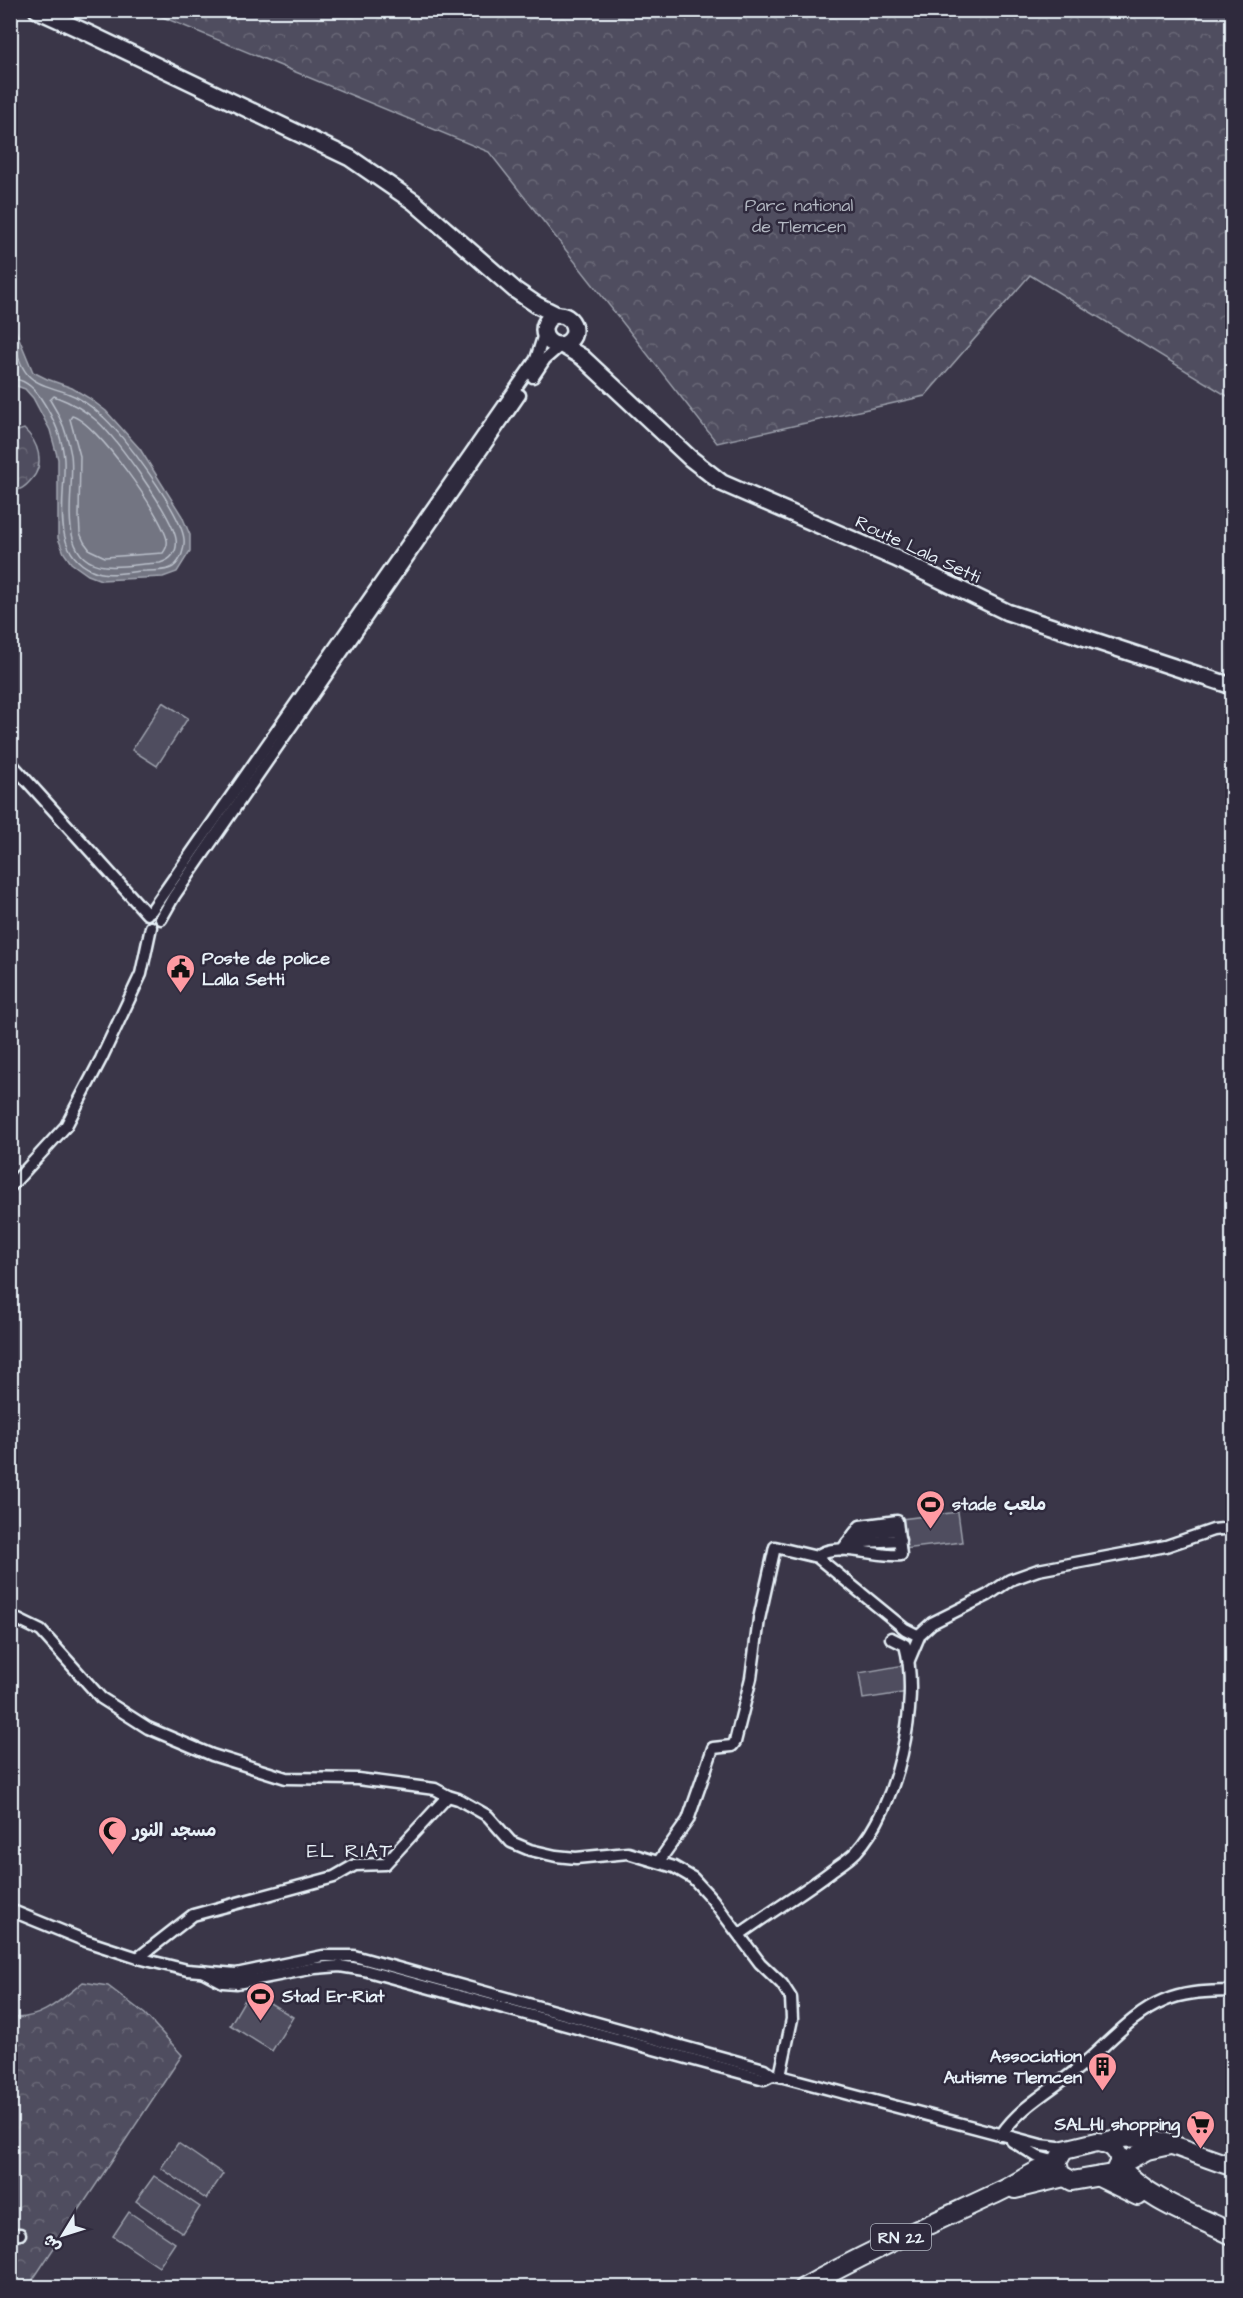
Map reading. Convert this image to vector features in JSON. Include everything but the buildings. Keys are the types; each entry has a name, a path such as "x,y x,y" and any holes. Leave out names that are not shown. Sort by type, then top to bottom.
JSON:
{"highway":[{"path":"1113,2170 1159,2205 1177,2210 1233,2234"}],"main road":[{"path":"37,10 90,33 350,158 414,202 483,263 532,302 568,319 573,324 574,331 586,352 618,391"},
{"path":"483,263 535,316 551,343 577,353 618,391"},
{"path":"544,332 548,320 556,315"},
{"path":"561,345 570,341 574,331"},
{"name":"Route Lala Setti","path":"618,391 690,458 722,483 874,548 1007,612 1233,686"},
{"path":"1172,2145 1147,2150 1113,2170 1076,2181 1061,2163 1103,2143 1130,2136 1148,2138 1172,2145 1208,2160 1233,2166"},
{"path":"1103,2143 1116,2150 1113,2170"},
{"name":"RN 22","path":"803,2288 927,2224 1001,2191 1023,2188 1061,2163"}],"street":[{"path":"151,927 145,921 149,913 533,363 541,349 544,332"},
{"path":"151,927 158,926 174,896 539,367 561,345"},
{"path":"10,762 149,913 158,913 161,919"},
{"path":"15,1182 66,1126 141,974 151,927"},
{"path":"817,1557 825,1551 848,1543 899,1535 897,1521 860,1526 848,1543"},
{"path":"909,1660 919,1636 932,1623 988,1595 1010,1580 1038,1570 1166,1546 1213,1530 1233,1528"},
{"path":"659,1862 688,1820 713,1748 732,1746 735,1742 751,1678 758,1628 775,1546 817,1557 905,1629 919,1636"},
{"path":"10,1616 41,1631 101,1698 148,1728 212,1755 286,1778 358,1779 435,1789 458,1798 488,1816 511,1842 530,1850 576,1858 628,1853 675,1867 693,1878 740,1934 760,1963 782,1984 791,1998 792,2019 776,2075"},
{"path":"740,1934 855,1853 873,1828 890,1793 899,1764 910,1711 909,1660 905,1645 891,1638"},
{"path":"138,1958 193,1915 334,1877 355,1865 385,1864 448,1796"},
{"path":"10,1910 56,1930 138,1958 202,1971 223,1982 237,1983 315,1968 340,1966 364,1970 764,2079 776,2075 1041,2145 1061,2163"},
{"path":"10,1915 25,1915"},
{"path":"1001,2135 1020,2112 1080,2067 1132,2020 1149,2008 1167,1999 1186,1994 1233,1991"},
{"path":"1001,2135 1038,2157 1061,2163"}],"green space":[{"name":"Parc national de Tlemcen","path":"148,11 1232,11 1232,399 1030,275 925,396 717,443 489,152"},
{"path":"24,429 36,447 38,467 36,474 27,485 11,491 11,433"},
{"path":"163,702 188,718 157,766 132,750"},
{"name":"stade ملعب","path":"958,1512 962,1542 904,1549 901,1519"},
{"path":"904,1665 908,1692 863,1699 859,1673"},
{"path":"83,1982 108,1986 145,2014 182,2055 28,2287 11,2287 10,2017 21,2018 40,2013"},
{"name":"Stad Er-Riat","path":"250,1991 293,2017 272,2051 230,2025"},
{"path":"178,2143 223,2174 206,2199 161,2168"},
{"path":"154,2176 200,2207 183,2233 136,2201"},
{"path":"129,2212 175,2243 159,2267 113,2236"}],"water":[{"path":"11,319 33,372 72,388 89,398 106,411 140,449 182,516 190,535 190,551 177,572 163,577 101,580 88,575 71,563 64,553 58,538 58,459 50,430 33,398 25,389 11,384"}],"place":[{"name":"Poste de police Lalla Setti","path":"181,994"},
{"name":"stade ملعب","path":"931,1530"},
{"name":"مسجد النور","path":"112,1856"},
{"name":"Stad Er-Riat","path":"261,2022"},
{"name":"Association Autisme Tlemcen","path":"1103,2092"},
{"name":"SALHI shopping","path":"1201,2150"}],"district":[{"name":"EL RIAT","path":"350,1850"}]}
